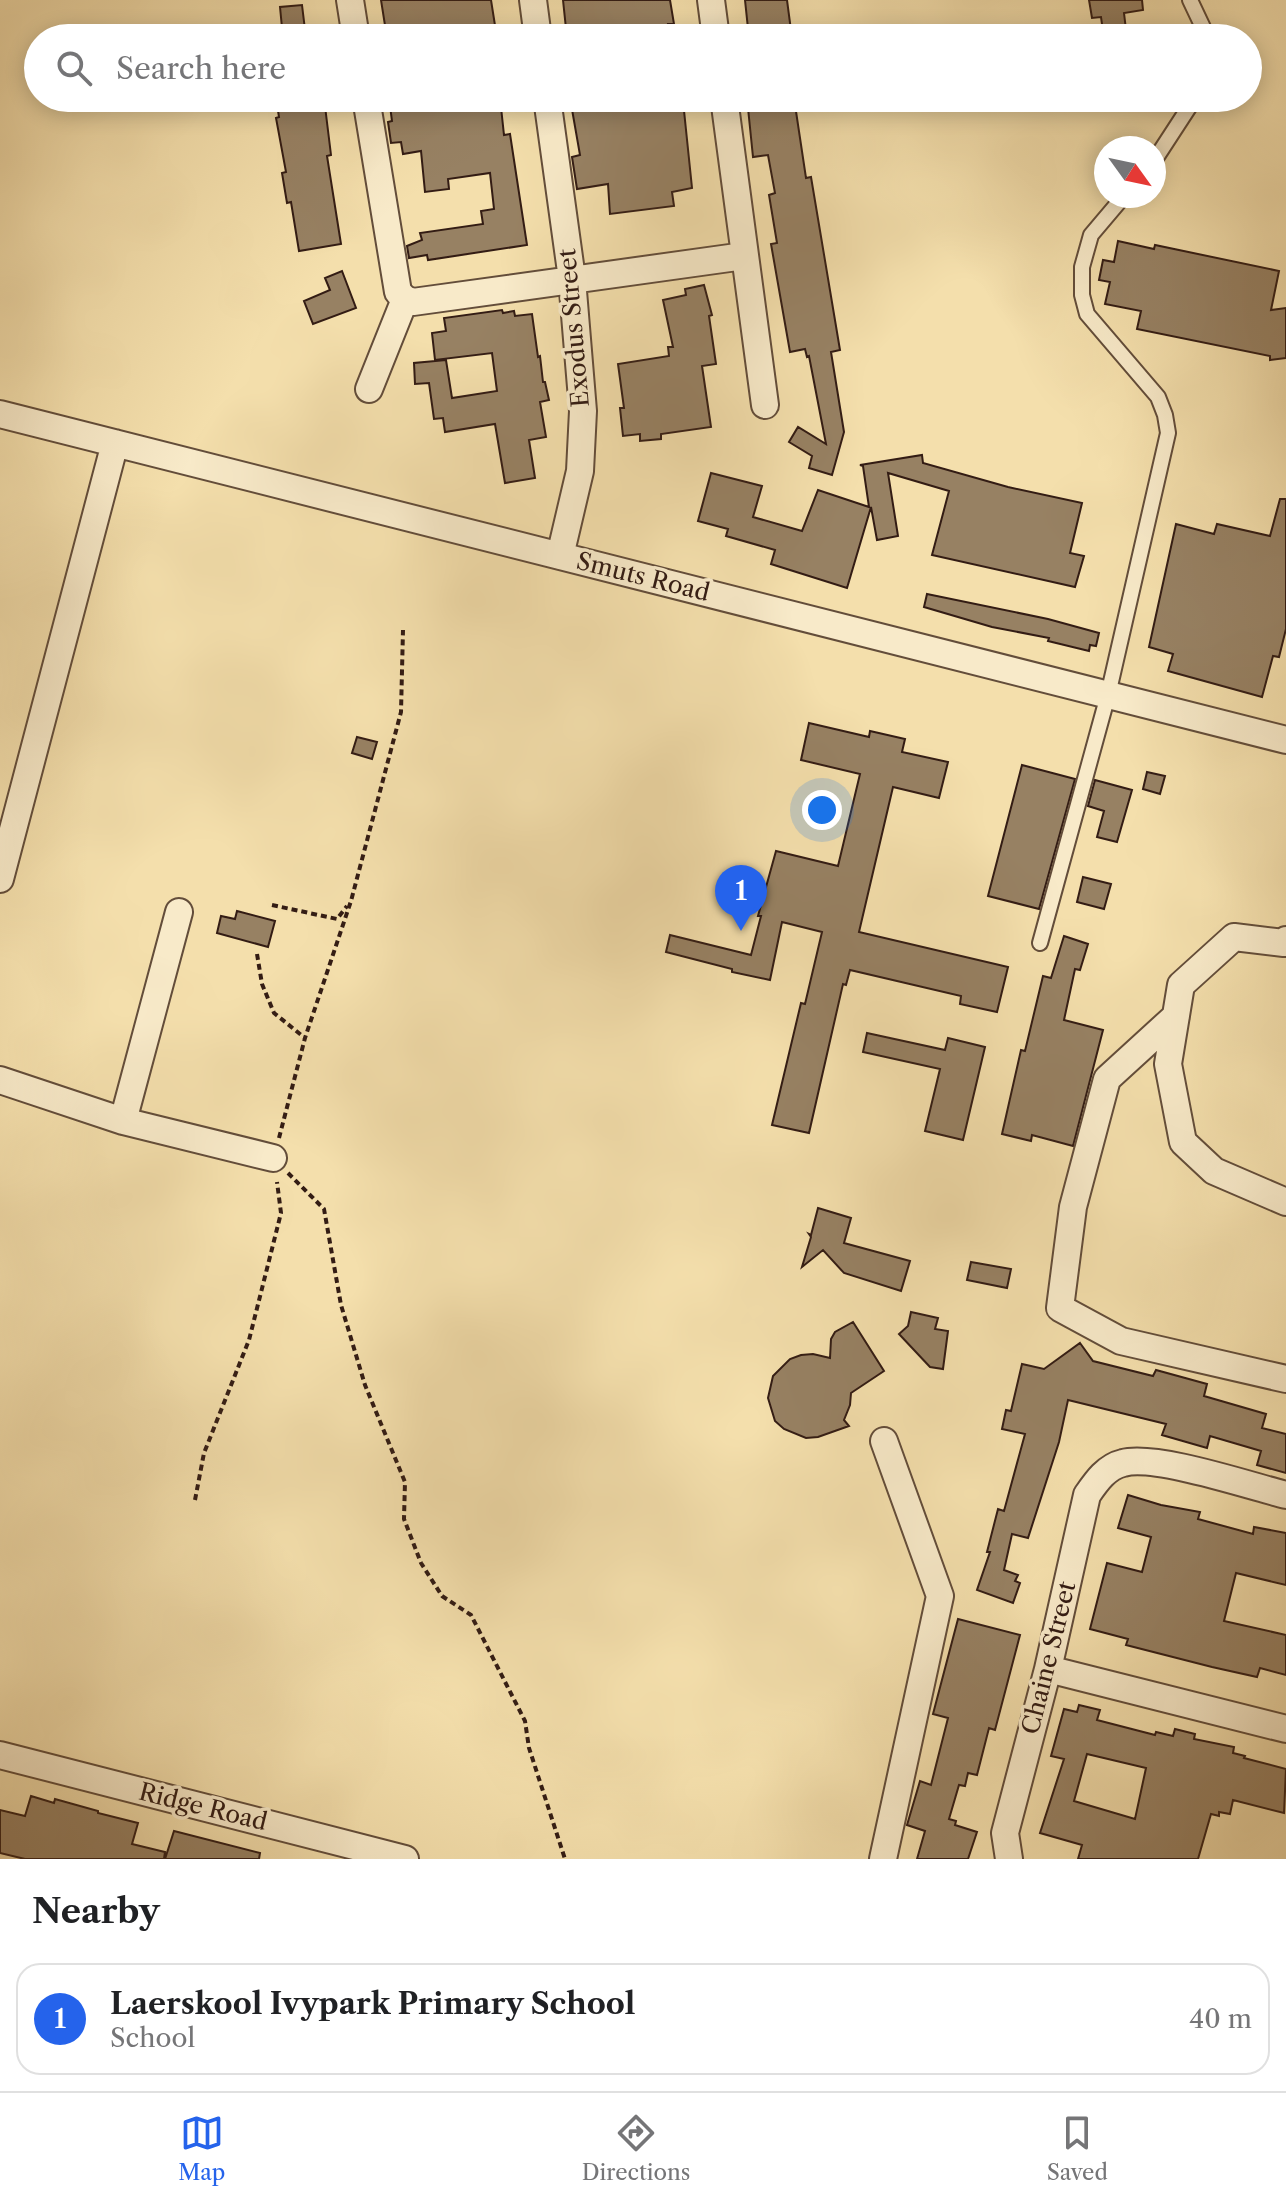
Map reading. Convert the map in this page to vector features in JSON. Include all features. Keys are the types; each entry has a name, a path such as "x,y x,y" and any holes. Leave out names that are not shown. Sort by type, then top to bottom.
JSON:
{"street":[{"path":"350,0 354,24"},
{"path":"533,0 536,24"},
{"path":"711,0 714,24"},
{"path":"368,112 398,292 405,299 413,302 744,256"},
{"name":"Exodus Street","path":"549,112 572,279 583,426 580,471 560,556"},
{"path":"726,112 765,405"},
{"path":"369,389 405,299"},
{"name":"Smuts Road","path":"0,414 1286,740"},
{"path":"1,873 115,443"},
{"path":"123,1121 179,912"},
{"path":"1286,940 1284,943 1234,937 1181,985 1168,1064 1183,1142 1214,1171 1286,1202"},
{"path":"1176,1016 1107,1079 1073,1207 1060,1308 1121,1341 1286,1379"},
{"path":"0,1080 123,1121 273,1158"},
{"path":"883,1859 940,1596 884,1441"},
{"name":"Chaine Street","path":"1008,1856 1005,1833 1048,1669 1087,1495 1098,1479 1121,1463 1137,1460 1169,1465 1286,1495"},
{"path":"1048,1669 1286,1729"},
{"name":"Ridge Road","path":"0,1755 405,1859"}],"lane":[{"path":"1190,0 1201,24"},
{"path":"1166,143 1186,112"},
{"path":"1040,943 1108,695 1168,433 1158,397 1087,314 1082,295 1082,267 1091,235 1114,208"}],"path":[{"path":"195,1500 204,1453 249,1340 281,1213 273,1158 305,1038 351,901 401,712 403,630"},
{"path":"272,905 337,919 351,901"},
{"path":"257,954 262,984 274,1013 305,1038"},
{"path":"273,1158 324,1209 341,1305 365,1385 405,1482 404,1519 421,1563 442,1596 471,1615 525,1721 529,1748 565,1859"}],"building":[{"path":"381,0 491,0 495,24 385,24"},
{"path":"563,0 670,0 674,24 668,24 566,24"},
{"path":"745,0 787,0 790,24 748,24"},
{"path":"1089,0 1142,0 1143,10 1124,13 1125,24 1102,24 1101,17 1092,18"},
{"path":"302,5 304,24 282,24 280,7"},
{"path":"278,112 326,112 331,155 327,156 341,244 299,251 291,202 287,203 282,173 286,172 276,118 279,117"},
{"path":"391,112 502,112 504,135 510,134 527,245 428,260 427,255 409,258 407,246 422,240 420,233 483,224 481,211 494,209 490,173 448,179 449,189 425,192 421,151 403,154 401,142 391,143 388,122 392,121"},
{"path":"572,112 684,112 692,188 672,192 674,206 610,214 608,184 577,189 572,157 580,155"},
{"path":"748,112 796,112 806,178 811,177 840,350 831,352 844,432 832,475 809,468 812,456 789,442 798,427 826,444 809,356 805,349 790,352 771,244 777,243 769,195 775,193 768,155 753,157"},
{"path":"1118,241 1154,249 1155,245 1279,271 1271,310 1286,308 1286,358 1270,360 1270,356 1137,329 1141,311 1105,304 1110,282 1099,280 1103,260 1114,262"},
{"path":"342,271 356,308 313,324 304,301 330,290 325,278"},
{"path":"704,285 712,315 709,316 716,364 702,366 711,427 661,434 661,439 640,441 640,434 623,436 620,408 624,408 618,364 669,356 668,347 673,347 663,300 686,295 685,289"},
{"path":"502,310 503,313 514,311 515,316 532,314 538,357 549,400 540,402 546,437 529,440 535,478 505,483 495,424 445,432 443,418 434,419 429,383 415,384 414,363 446,360 452,398 497,391 492,353 435,360 432,333 446,331 444,318"},
{"path":"922,455 923,463 1008,487 1082,503 1070,553 1084,556 1075,587 932,555 949,491 888,473 898,536 877,540 871,507 847,588 771,564 775,550 726,536 728,529 698,521 711,473 762,486 753,517 802,531 818,490 869,507 863,466 860,465"},
{"path":"1280,499 1286,499 1286,629 1279,657 1273,656 1262,697 1168,671 1173,654 1149,647 1176,524 1214,534 1217,524 1270,536"},
{"path":"927,594 1099,633 1096,646 1090,645 1089,651 924,607"},
{"path":"809,723 869,737 870,731 905,739 902,752 948,762 939,798 893,787 859,932 1008,967 997,1012 960,1004 961,996 850,970 846,985 843,984 809,1133 772,1125 801,1003 805,1004 822,932 782,922 770,980 666,952 670,935 751,955 776,851 838,866 860,774 801,760"},
{"path":"357,737 377,742 372,759 352,753"},
{"path":"1022,765 1075,779 1039,909 988,896"},
{"path":"1147,772 1165,776 1160,794 1143,789"},
{"path":"1095,780 1132,790 1117,842 1097,837 1104,811 1088,806"},
{"path":"1083,877 1111,884 1104,909 1077,902"},
{"path":"237,911 275,921 268,947 217,933 221,916 235,919"},
{"path":"1064,936 1088,944 1080,970 1075,969 1064,1020 1103,1030 1073,1146 1032,1135 1031,1141 1002,1134 1021,1050 1025,1051 1043,976 1051,978"},
{"path":"867,1033 945,1050 948,1038 985,1047 963,1140 925,1131 940,1069 863,1052"},
{"path":"818,1208 851,1218 844,1243 910,1261 901,1291 844,1273 823,1250 802,1267"},
{"path":"971,1262 1011,1269 1007,1288 967,1280"},
{"path":"911,1312 938,1318 935,1329 948,1331 943,1369 930,1367 899,1334 908,1326"},
{"path":"853,1322 884,1371 851,1393 844,1420 849,1426 806,1438 784,1429 775,1421 768,1398 773,1376 790,1359 801,1355 830,1358 831,1339 835,1332"},
{"path":"1080,1343 1093,1361 1153,1376 1156,1370 1207,1384 1204,1396 1266,1414 1262,1428 1286,1434 1286,1473 1257,1465 1261,1451 1210,1436 1207,1448 1162,1435 1166,1424 1068,1400 1059,1442 1028,1538 1012,1534 1004,1570 1018,1575 1015,1581 1020,1583 1013,1603 977,1590 990,1552 987,1552 998,1509 1004,1511 1025,1434 1002,1429 1006,1410 1011,1411 1022,1364 1044,1369"},
{"path":"1128,1495 1200,1512 1198,1519 1253,1534 1254,1527 1286,1533 1286,1585 1236,1573 1224,1621 1286,1635 1286,1675 1260,1668 1257,1677 1212,1667 1126,1645 1128,1639 1090,1629 1107,1563 1142,1572 1151,1537 1118,1528"},
{"path":"958,1619 1020,1635 995,1730 989,1728 977,1775 968,1773 965,1786 959,1785 949,1819 956,1821 955,1825 977,1832 968,1859 917,1859 925,1831 907,1825 920,1781 931,1785 948,1718 933,1714"},
{"path":"1079,1705 1100,1710 1097,1720 1155,1735 1156,1732 1173,1736 1175,1729 1195,1734 1194,1739 1234,1747 1233,1753 1244,1758 1286,1769 1284,1813 1233,1800 1230,1814 1211,1814 1198,1859 1078,1859 1082,1845 1040,1833 1064,1759 1051,1756 1064,1709 1077,1712","holes":["1087,1754 1146,1768 1135,1819 1074,1801"]},
{"path":"31,1796 54,1803 55,1799 138,1823 132,1844 165,1852 164,1859 25,1859 0,1853 0,1810 25,1816"},
{"path":"174,1831 260,1853 259,1859 165,1859"}],"place":[{"name":"Laerskool Ivypark Primary School","path":"741,931"}]}
